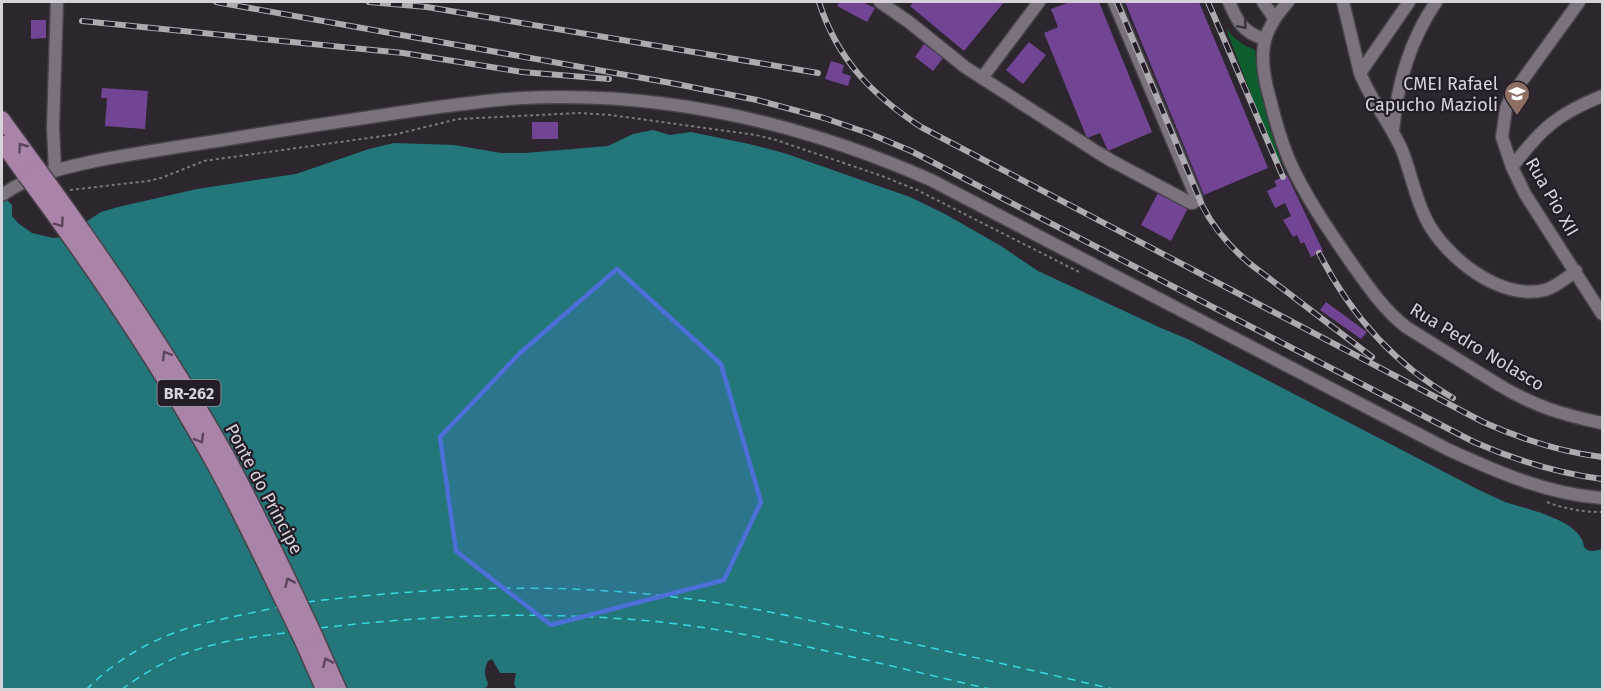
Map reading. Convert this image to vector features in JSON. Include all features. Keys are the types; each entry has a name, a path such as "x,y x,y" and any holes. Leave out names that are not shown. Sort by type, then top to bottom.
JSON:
{"main road":[{"name":"BR-262","path":"3,121 31,171"},
{"path":"2,143 31,171"},
{"name":"Ponte do Príncipe","path":"31,171 195,430 256,544 324,690"},
{"name":"Ponte do Príncipe","path":"31,171 120,283 207,423 273,546 339,690"}],"street":[{"path":"55,171 53,127 57,2"},
{"path":"880,2 909,21 982,78 1112,161 1193,203 1196,197 1114,2"},
{"path":"982,78 1039,2"},
{"path":"1229,2 1243,28 1266,39"},
{"path":"1263,2 1274,18 1288,2"},
{"path":"1343,2 1360,74 1370,95 1393,131 1406,161 1418,201 1427,221 1443,244 1462,263 1502,287 1524,291 1545,290 1576,271"},
{"path":"1360,74 1409,2"},
{"path":"1393,131 1400,82 1410,50 1436,2"},
{"name":"Rua Pio XII","path":"1579,2 1511,96 1506,109 1502,137 1512,167 1525,194 1602,314"},
{"name":"Rua Pedro Nolasco","path":"1274,18 1263,53 1266,84 1276,125 1289,159 1308,197 1383,306 1406,327 1511,393 1557,413 1602,423"},
{"path":"1512,167 1550,124 1565,113 1602,96"},
{"path":"7,191 55,171 141,152 448,105 522,98 599,98 675,105 742,117 826,140 931,180 1428,440 1537,486 1583,497 1602,498"}],"path":[{"path":"64,191 148,181 204,160 397,134 458,119 579,113 611,115 756,135 786,143 917,190 1085,276"},
{"path":"1543,500 1571,509 1602,512"}],"highlighted area":[{"path":"617,269 721,364 761,502 724,580 551,625 456,551 440,437 520,353"}],"green space":[{"path":"1226,29 1239,41 1255,50 1265,106 1281,161 1278,164"}],"water":[{"path":"653,130 670,135 691,132 784,153 910,197 1001,246 1038,271 1190,340 1479,490 1564,523 1581,538 1586,549 1592,551 1602,549 1602,689 517,690 514,684 516,673 500,673 492,659 488,661 485,669 487,687 464,690 2,689 2,200 5,198 12,205 12,216 32,233 53,238 63,237 101,212 118,207 197,189 296,174 369,149 394,143 454,145 501,153 525,153 608,146 633,134"}],"building":[{"path":"839,2 862,2 875,8 867,22 837,6"},
{"path":"914,2 1004,2 964,51 910,6"},
{"path":"1070,2 1099,2 1152,132 1108,151 1100,133 1087,138 1044,33 1058,27 1051,9"},
{"path":"1125,2 1199,2 1268,168 1204,195"},
{"path":"31,20 46,20 46,38 31,39"},
{"path":"1029,42 1046,55 1023,84 1006,70"},
{"path":"924,44 943,58 933,71 915,57"},
{"path":"831,61 844,65 842,73 851,76 848,86 825,79"},
{"path":"102,88 148,91 145,129 105,126 107,98 101,98"},
{"path":"532,122 558,122 558,139 532,139"},
{"path":"1287,175 1323,251 1311,257 1304,242 1301,244 1297,235 1293,237 1283,220 1291,216 1285,203 1275,208 1267,191 1277,186 1274,181"},
{"path":"1159,191 1189,206 1171,241 1141,225"},
{"path":"1326,302 1367,332 1361,339 1320,310"}],"ferry route":[{"path":"307,602 400,593 494,588 589,590 682,598 785,615 1117,690"},
{"path":"86,690 108,670 146,645 199,625 278,607"},
{"path":"320,628 454,617 544,615 678,624 836,653 994,690"},
{"path":"121,690 142,675 188,652 232,641 291,632"}],"railway":[{"path":"216,2 757,100 824,118 868,133 911,151 1474,442 1536,465 1602,479"},
{"path":"369,2 427,7 818,73"},
{"path":"819,2 836,41 858,74 887,102 921,127 1483,422 1541,444 1602,457"},
{"path":"1117,2 1202,205 1217,229 1249,263 1372,357"},
{"path":"1208,2 1283,177"},
{"path":"82,21 403,53 522,72 609,79"},
{"path":"1319,253 1345,297 1376,336 1412,370 1453,398"}],"place":[{"name":"CMEI Rafael Capucho Mazioli","path":"1517,117"}]}
